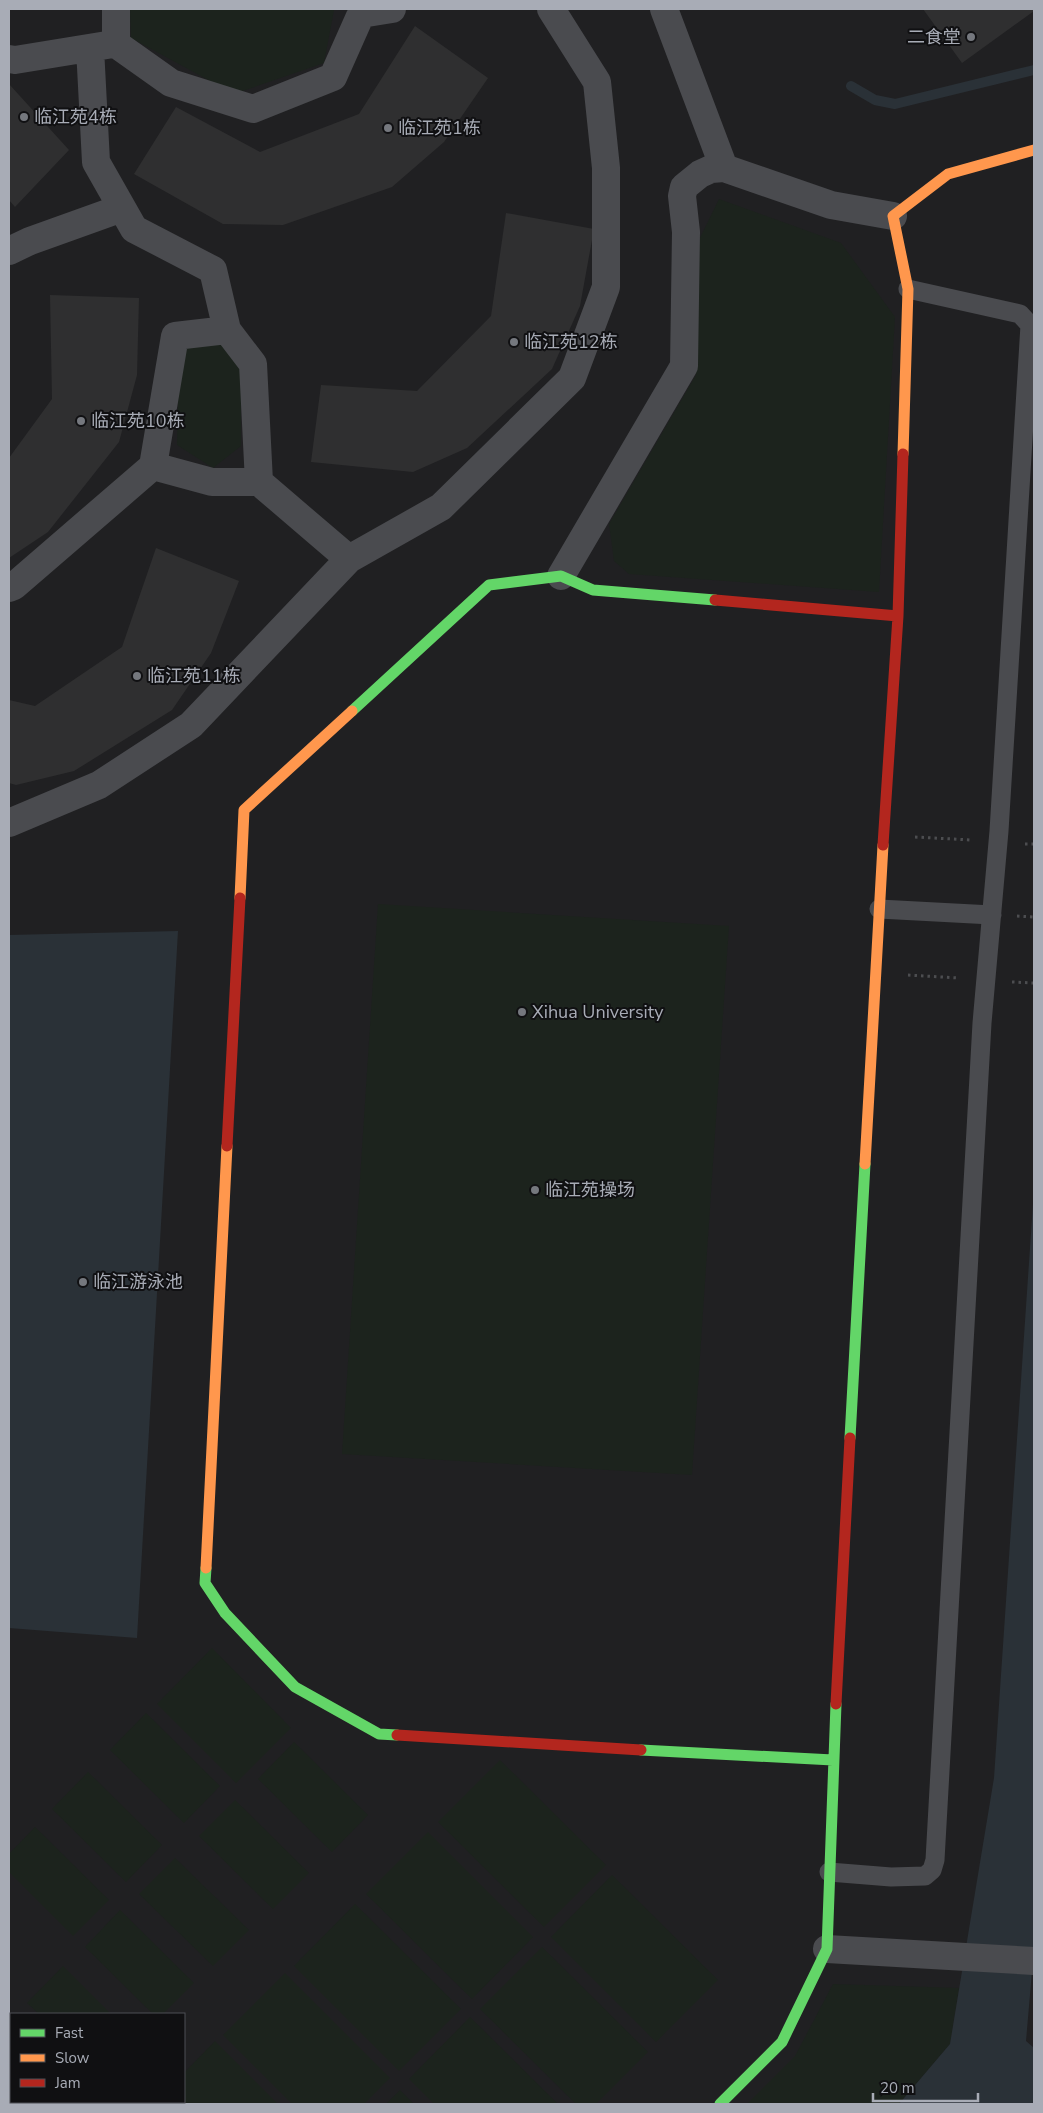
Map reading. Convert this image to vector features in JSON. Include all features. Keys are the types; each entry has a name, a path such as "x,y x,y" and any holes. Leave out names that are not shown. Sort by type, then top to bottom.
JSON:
{"street":[{"path":"116,9 103,46 96,162 134,229 213,270 227,330 253,364 259,482"},
{"path":"9,58 15,60 103,46 171,83 253,109 333,77 359,11 392,9"},
{"path":"9,823 98,785 191,725 349,559 441,507 572,378 606,287 606,168 597,82 551,9"},
{"path":"664,9 724,168"},
{"path":"561,576 684,366 686,232 682,196 684,187 700,174 711,169 724,168 831,205 893,216 948,174 1034,150"},
{"path":"9,251 30,241 122,208"},
{"path":"720,2104 782,2042 827,1949 833,1760 879,909 898,616 908,289 893,216"},
{"path":"9,588 14,586 153,466 175,336 227,330"},
{"path":"153,466 212,482 259,482 349,559"},
{"path":"833,1760 378,1734 295,1687 226,1614 205,1582 244,810 489,586 561,576 593,590 898,616"},
{"path":"827,1949 1034,1962"}],"lane":[{"path":"830,1872 925,1876 932,1870 935,1860 981,1033 999,831 1030,325 1020,314 908,289"},
{"path":"879,909 992,915"}],"path":[{"path":"1028,983 1034,983"}],"shaded area":[{"name":"Xihua University","path":"9,9 1034,9 1034,2104 9,2104"},
{"path":"130,9 334,10 324,63 234,94 131,38"},
{"path":"719,199 841,243 895,317 879,592 629,574 614,561 609,524 696,375 699,240"},
{"path":"222,341 241,364 241,446 213,468 177,445 179,344"},
{"name":"临江苑操场","path":"378,904 729,926 692,1475 342,1454"},
{"name":"临江游泳池","path":"178,931 137,1638 9,1628 9,935"},
{"path":"1034,1189 1034,1948 1026,2041 1034,2048 1034,2104 899,2104 950,2044 994,1778"},
{"path":"212,1648 291,1728 236,1783 157,1704"},
{"path":"146,1713 220,1786 184,1823 110,1750"},
{"path":"294,1742 368,1815 332,1852 258,1779"},
{"path":"500,1760 606,1865 544,1927 438,1822"},
{"path":"88,1772 162,1845 126,1882 52,1809"},
{"path":"235,1800 309,1873 273,1909 199,1836"},
{"path":"35,1827 109,1900 73,1936 9,1872 9,1854"},
{"path":"428,1832 533,1937 472,1999 366,1894"},
{"path":"175,1858 249,1930 213,1966 139,1894"},
{"path":"612,1875 718,1980 656,2042 551,1937"},
{"path":"355,1904 461,2009 399,2071 294,1966"},
{"path":"120,1910 194,1983 164,2013 152,2013 85,1947"},
{"path":"542,1947 648,2052 596,2104 576,2104 480,2009"},
{"path":"63,1966 110,2013 38,2013 27,2003"},
{"path":"285,1973 390,2078 364,2104 292,2104 223,2035"},
{"path":"833,1984 959,1988 950,2044 899,2104 747,2104 795,2056"},
{"path":"470,2017 558,2104 434,2104 409,2079"},
{"path":"215,2041 278,2104 154,2104 185,2103 185,2072"},
{"path":"400,2090 414,2104 386,2104"}],"building":[{"name":"二食堂","path":"923,9 1034,9 1034,11 962,63"},
{"name":"临江苑1栋","path":"415,26 488,78 444,142 392,187 283,225 223,224 134,174 176,107 260,152 359,114"},
{"name":"临江苑4栋","path":"9,84 69,150 15,207 9,200"},
{"name":"临江苑12栋","path":"506,213 594,229 580,306 552,369 467,448 413,472 311,462 321,385 417,391 491,316"},
{"name":"临江苑10栋","path":"50,295 139,298 137,375 119,442 48,532 9,558 9,458 52,399"},
{"name":"临江苑11栋","path":"156,548 239,581 211,653 172,710 74,771 16,785 9,783 9,700 35,706 122,647"}],"waterway":[{"path":"851,86 875,100 895,104 1034,70"}],"traffic: fast":[{"path":"352,711 489,585 561,576 593,590 715,600"},
{"path":"850,1438 865,1164"},
{"path":"206,1568 205,1583 225,1613 295,1687 379,1734 397,1735"},
{"path":"720,2104 782,2042 827,1949 836,1704"},
{"path":"641,1750 833,1760"}],"traffic: slow":[{"path":"903,454 908,289 893,216 948,174 1034,150"},
{"path":"240,898 244,810 352,711"},
{"path":"865,1164 883,845"},
{"path":"206,1568 227,1146"}],"traffic: jam":[{"path":"883,845 898,616 903,454"},
{"path":"715,600 898,616"},
{"path":"227,1146 240,898"},
{"path":"836,1704 850,1438"},
{"path":"397,1735 641,1750"}],"place":[{"name":"二食堂","path":"971,37"},
{"name":"临江苑4栋","path":"24,117"},
{"name":"临江苑1栋","path":"388,128"},
{"name":"临江苑12栋","path":"514,342"},
{"name":"临江苑10栋","path":"81,421"},
{"name":"临江苑11栋","path":"137,676"},
{"name":"Xihua University","path":"522,1012"},
{"name":"临江苑操场","path":"535,1190"},
{"name":"临江游泳池","path":"83,1282"}]}
